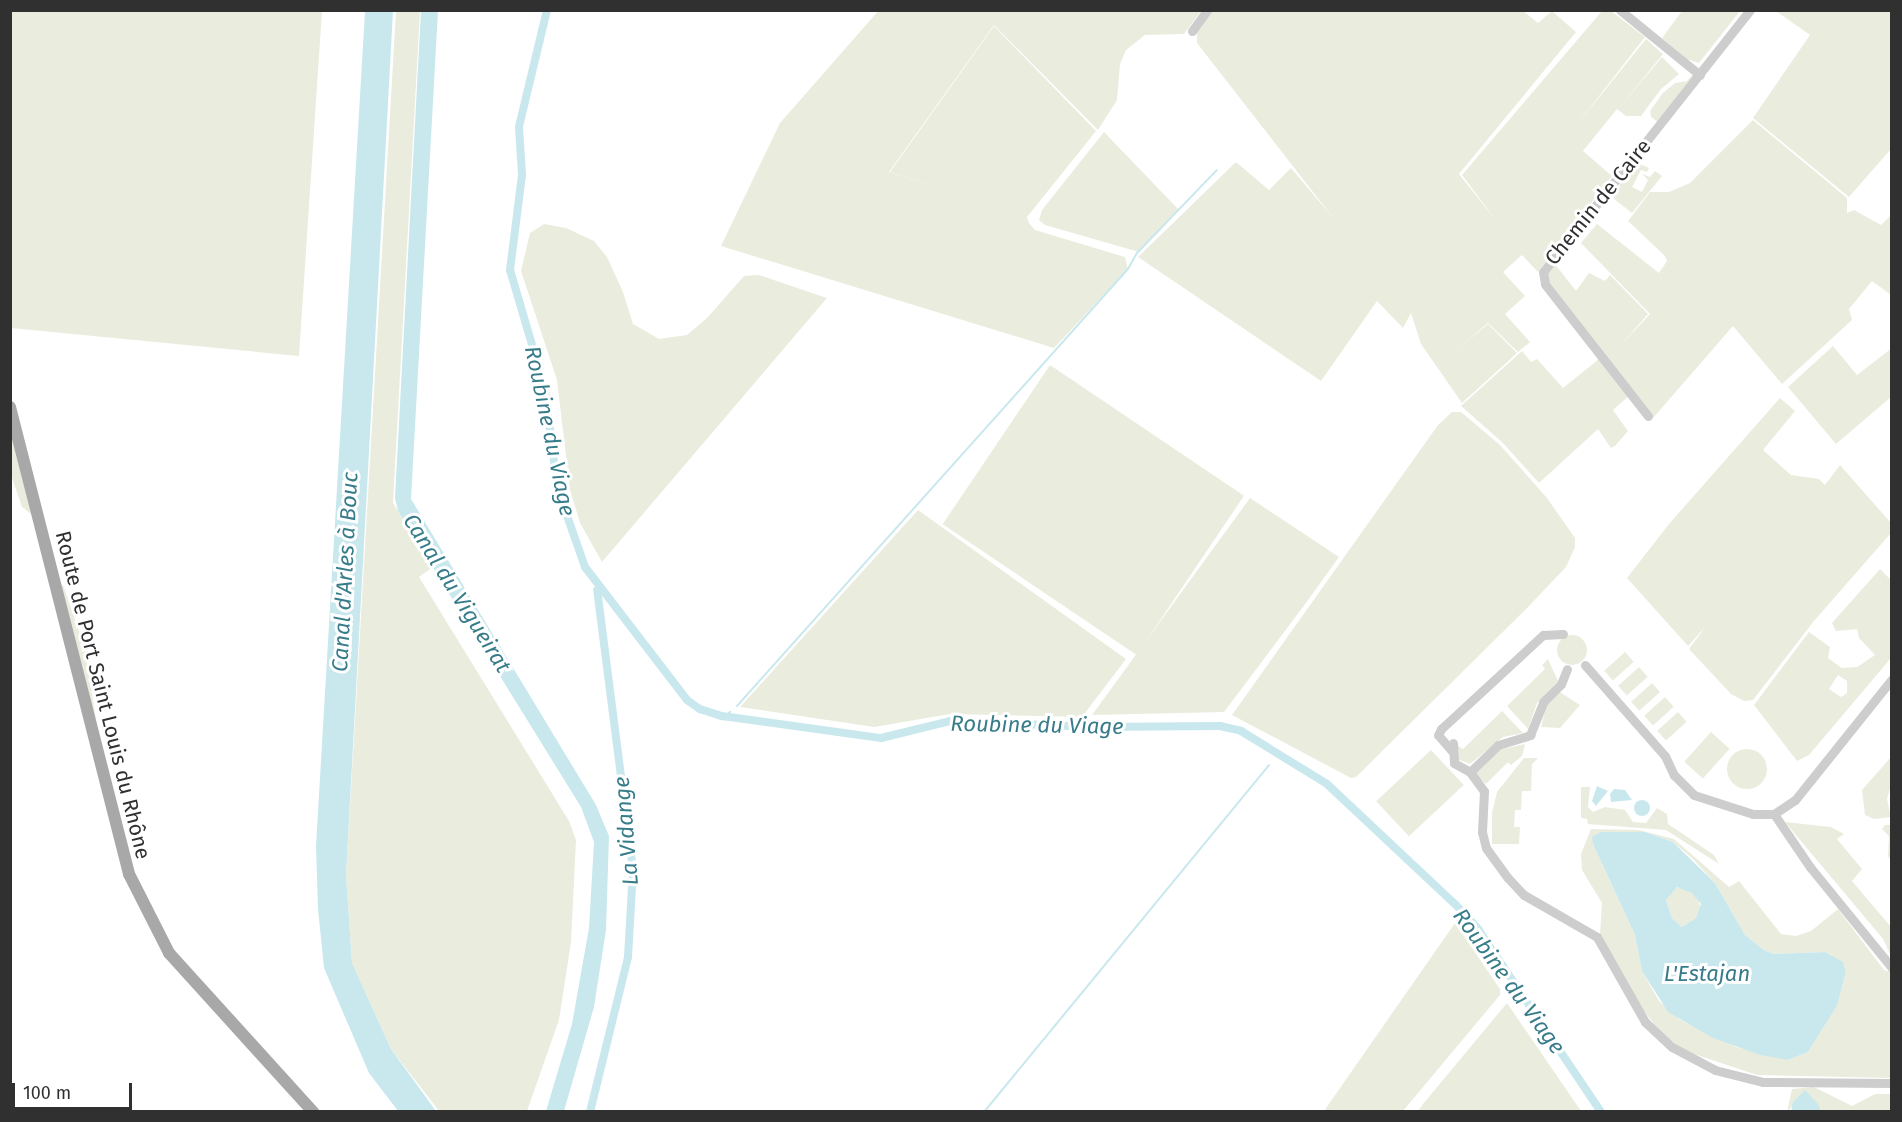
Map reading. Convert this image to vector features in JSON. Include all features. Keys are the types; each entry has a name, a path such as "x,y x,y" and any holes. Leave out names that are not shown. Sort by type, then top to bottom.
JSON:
{"main road":[{"name":"Route de Port Saint Louis du Rhône","path":"10,407 129,874 169,953 313,1112"}],"street":[{"path":"1192,32 1207,10"},
{"path":"1620,10 1700,75"},
{"name":"Chemin de Caire","path":"1648,416 1545,284 1543,272 1750,10"},
{"path":"1563,634 1543,635 1441,729 1438,735 1452,747 1454,763 1470,772 1484,791 1482,832 1486,848 1508,879 1524,895 1572,919 1597,937 1645,1022 1672,1047 1715,1070 1763,1082 1892,1083"},
{"path":"1585,665 1665,756 1674,775 1694,795 1753,814 1774,814 1795,800 1892,679"},
{"path":"1470,772 1498,745 1530,735 1543,702 1561,684 1567,669"},
{"path":"1774,814 1810,867 1892,968"}],"shaded area":[{"path":"11,10 322,11 299,356 11,328"},
{"path":"879,10 1201,11 1184,34 1145,35 1126,50 1120,64 1117,100 1098,130 994,25 889,172 948,191 890,172 994,26 1096,131 1027,217 1029,223 1035,230 1125,257 1128,269 1054,348 721,246 780,123"},
{"path":"1522,10 1538,23 1552,11 1576,32 1459,174 1498,223 1462,175 1602,11 1611,11 1645,37 1575,127 1646,39 1663,54 1620,107 1662,57 1679,74 1661,89 1641,116 1626,116 1617,109 1583,151 1612,176 1538,272 1522,255 1503,272 1525,296 1505,314 1530,342 1518,352 1488,323 1455,351 1488,324 1517,353 1462,403 1421,344 1411,313 1403,328 1377,301 1321,381 1138,257 1236,162 1269,190 1291,168 1334,219 1197,43 1197,31 1211,11"},
{"path":"396,11 420,11 393,503 433,567 419,577 569,821 576,840 571,942 559,1020 527,1111 439,1111 391,1049 352,963 346,875"},
{"path":"1682,11 1740,11 1699,63 1687,59 1662,38"},
{"path":"1776,11 1891,12 1891,149 1849,197 1753,118 1810,35"},
{"path":"1693,74 1697,76 1659,123 1651,117 1650,111 1663,93 1675,83 1687,81"},
{"path":"1753,120 1847,198 1847,213 1854,210 1881,225 1891,215 1891,295 1872,281 1849,309 1852,320 1782,384 1733,326 1653,418 1545,279 1548,270 1555,264 1576,291 1589,273 1605,281 1610,275 1648,314 1621,345 1650,314 1581,243 1597,224 1659,273 1667,261 1665,256 1628,221 1650,192 1669,192 1690,183"},
{"path":"1104,132 1179,210 1139,252 1045,225 1039,220 1042,210"},
{"path":"1640,164 1649,168 1647,172 1641,170 1632,187 1642,192 1648,180 1642,174 1650,177 1655,171 1662,176 1632,213 1609,195"},
{"path":"544,224 566,228 594,241 607,257 623,292 633,324 659,339 687,335 707,318 744,276 759,275 827,298 602,562 580,523 570,490 557,380 521,271 530,233"},
{"path":"1833,346 1857,375 1892,348 1891,397 1836,444 1788,387"},
{"path":"1522,351 1531,362 1537,359 1563,388 1599,359 1630,395 1613,410 1628,431 1615,446 1611,448 1598,429 1539,483 1503,443 1461,406"},
{"path":"1050,365 1244,496 1137,655 943,524"},
{"path":"1780,398 1795,411 1763,450 1791,475 1819,479 1825,485 1840,465 1891,523 1891,533 1814,621 1753,700 1744,701 1731,694 1689,649 1706,626 1688,646 1627,578 1669,524"},
{"path":"1452,412 1461,412 1500,445 1547,498 1575,538 1575,547 1566,567 1528,607 1356,777 1351,778 1232,715 1438,425"},
{"path":"10,427 31,514 22,507 11,475"},
{"path":"1250,498 1339,557 1303,607 1224,712 1092,715"},
{"path":"918,510 1126,659 1082,717 950,714 874,727 740,707"},
{"path":"1880,569 1891,580 1891,658 1809,755 1797,761 1754,705 1809,632 1830,647 1828,658 1842,668 1857,667 1875,655 1859,638 1857,629 1836,631 1832,623","holes":["1838,675 1847,681 1847,693 1841,697 1829,689"]},
{"path":"63,585 85,648 99,740 60,586"},
{"path":"1572,635 1583,639 1587,650 1583,661 1572,665 1561,661 1557,650 1561,639"},
{"path":"1625,652 1634,662 1613,680 1604,671"},
{"path":"1548,659 1558,681 1537,703 1528,729 1507,706 1545,669 1542,665"},
{"path":"1639,667 1648,677 1627,695 1618,686"},
{"path":"1652,683 1660,692 1639,711 1631,702"},
{"path":"1558,691 1580,705 1560,728 1541,727 1548,699"},
{"path":"1665,697 1674,707 1653,725 1644,716"},
{"path":"1502,711 1523,733 1503,737 1470,764 1457,759 1458,746 1463,749"},
{"path":"1678,712 1687,722 1666,740 1657,731"},
{"path":"1711,732 1730,749 1703,778 1684,762"},
{"path":"1525,744 1522,756 1511,765 1508,762 1486,784 1474,773 1494,751"},
{"path":"1747,749 1761,755 1767,769 1761,783 1747,789 1733,783 1727,769 1733,755"},
{"path":"1431,750 1464,785 1409,836 1376,801"},
{"path":"1891,757 1891,785 1887,799 1891,817 1874,819 1865,815 1862,790"},
{"path":"1524,758 1538,758 1532,764 1531,791 1522,791 1521,810 1515,810 1514,827 1520,827 1519,844 1492,844 1492,813 1497,792"},
{"path":"1581,787 1590,787 1588,807 1593,812 1605,807 1625,810 1633,822 1646,823 1657,808 1667,814 1668,824 1714,855 1719,864 1666,830 1588,824 1587,819 1581,818"},
{"path":"1785,822 1831,827 1844,834 1837,839 1862,869 1852,881 1891,927 1891,956 1883,939"},
{"path":"1885,825 1891,825 1891,861 1888,856 1889,836 1882,829"},
{"path":"1591,829 1639,830 1674,839 1729,887 1739,881 1781,934 1796,936 1811,931 1838,909 1884,970 1891,972 1891,1078 1757,1075 1685,1051 1659,1031 1638,1003 1600,934 1602,903 1582,870 1581,854","holes":["1645,832 1673,842 1692,858 1715,883 1745,935 1764,950 1774,954 1825,952 1843,963 1846,972 1837,1006 1808,1052 1788,1060 1736,1047 1679,1019 1659,1001 1642,971 1635,935 1593,844 1626,833"]},
{"path":"1682,887 1697,896 1701,909 1696,918 1682,927 1672,918 1666,900 1673,888"},
{"path":"1455,923 1500,989 1500,995 1403,1111 1324,1111"},
{"path":"1507,1003 1581,1111 1418,1111 1423,1104"},
{"path":"1814,1087 1852,1106 1875,1094 1891,1094 1891,1111 1821,1112 1806,1091 1787,1112 1792,1089"}],"water":[{"name":"Canal d'Arles à Bouc","path":"365,11 393,11 346,875 352,963 391,1049 436,1111 398,1111 369,1073 324,968 318,909 316,846"},
{"name":"Canal du Vigueirat","path":"421,11 438,11 411,499 596,805 609,836 606,930 594,1007 564,1111 546,1111 572,1024 589,928 594,842 581,807 398,511 395,498"},
{"path":"1597,786 1608,791 1596,806 1592,801"},
{"path":"1614,789 1625,790 1632,800 1611,802 1610,794"},
{"path":"1642,800 1648,802 1650,808 1648,814 1642,816 1636,814 1634,808 1636,802"},
{"name":"L'Estajan","path":"1601,832 1645,832 1673,842 1715,883 1745,935 1764,950 1774,954 1825,952 1843,962 1846,972 1837,1006 1808,1052 1788,1060 1760,1055 1713,1038 1668,1012 1642,971 1635,935 1593,844 1592,837","holes":["1677,887 1692,893 1701,904 1696,918 1682,927 1672,918 1666,900"]},
{"path":"1805,1090 1818,1104 1821,1111 1791,1111 1793,1102"}],"waterway":[{"name":"Roubine du Viage","path":"547,10 519,127 522,175 510,270 545,389 557,487 585,567 687,700 700,709 722,716 881,738 950,721 1093,727 1220,726 1241,731 1327,784 1456,905 1478,929 1601,1112"},
{"path":"737,706 1128,269 1137,253 1217,170"},
{"name":"La Vidange","path":"590,1112 628,957 633,870 597,590"},
{"name":"Roubine du Viage","path":"726,716 730,712"},
{"path":"984,1112 1269,765"}]}
